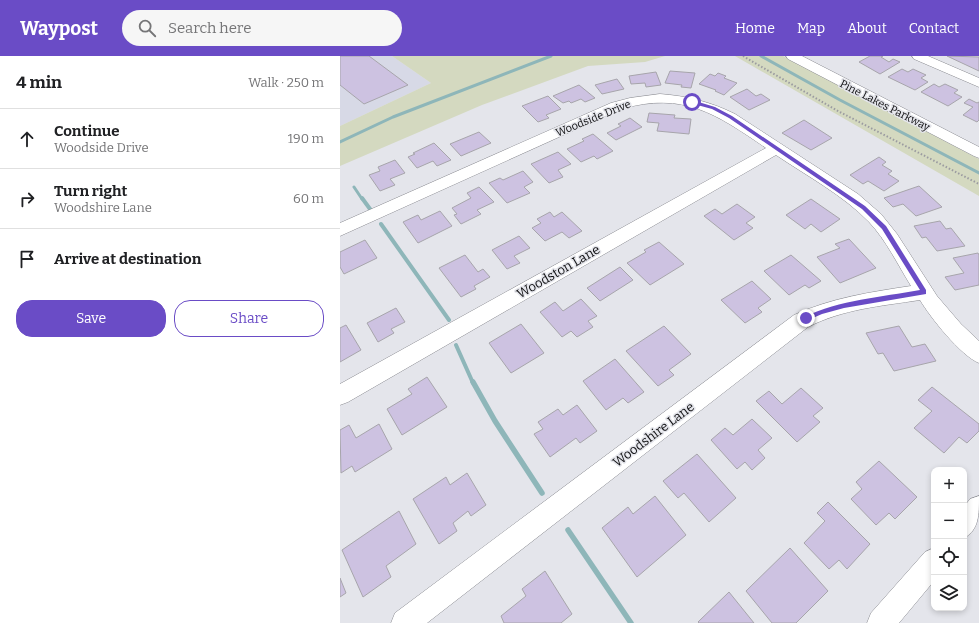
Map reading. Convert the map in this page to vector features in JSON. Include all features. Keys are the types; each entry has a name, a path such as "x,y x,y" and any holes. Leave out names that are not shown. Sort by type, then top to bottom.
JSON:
{"street":[{"name":"Pine Lakes Parkway","path":"792,56 979,153"},
{"path":"918,56 979,84"},
{"name":"Woodside Drive","path":"340,230 608,110 636,101 674,99 708,106 730,117 852,198 875,218 891,238 924,292 954,330 979,354"},
{"name":"Woodston Lane","path":"340,395 777,148"},
{"name":"Woodshire Lane","path":"405,623 801,322 832,308 924,292"},
{"path":"967,522 979,508"},
{"path":"881,623 931,565"}],"path":[{"path":"743,56 836,110 979,184"}],"shaded area":[{"path":"340,56 392,56 431,83 340,126"}],"green space":[{"path":"392,56 665,56 645,62 588,66 482,105 340,166 340,126 431,83"},
{"path":"735,56 783,56 979,159 979,196"}],"building":[{"path":"340,56 369,56 408,85 364,104 340,85"},
{"path":"870,56 883,56 881,57 889,62 893,59 900,62 880,74 859,62"},
{"path":"947,56 979,57 979,71"},
{"path":"902,69 908,72 913,69 926,75 921,78 928,82 915,90 888,77"},
{"path":"670,71 695,73 691,88 681,87 682,85 665,83"},
{"path":"656,72 661,85 646,87 645,83 631,84 629,76"},
{"path":"718,73 726,76 724,78 737,83 724,95 715,91 716,90 699,84 710,74 715,76"},
{"path":"617,79 624,89 602,94 595,85"},
{"path":"934,84 939,87 945,84 958,90 954,93 962,97 948,106 921,92"},
{"path":"579,85 595,98 585,102 581,99 571,103 569,101 563,103 553,96"},
{"path":"747,89 756,96 761,94 770,100 749,110 730,97"},
{"path":"548,96 561,109 546,115 549,118 538,122 522,106"},
{"path":"969,99 977,103 979,102 979,120 977,122 963,115 973,107 964,103"},
{"path":"649,113 675,115 674,118 691,119 689,134 657,131 659,123 647,122"},
{"path":"630,118 642,127 616,140 607,133 621,126 618,124"},
{"path":"804,120 832,138 811,150 782,133"},
{"path":"479,132 491,143 461,156 450,144"},
{"path":"593,134 613,151 597,159 594,156 581,162 567,149 584,141 582,139"},
{"path":"434,143 451,160 437,166 433,161 417,168 408,157"},
{"path":"558,152 571,164 558,170 563,177 549,183 531,164"},
{"path":"879,157 886,162 882,165 892,171 888,174 899,181 884,191 868,181 863,184 850,175"},
{"path":"395,160 405,173 390,179 395,185 380,191 369,175 380,171 378,167"},
{"path":"523,171 533,182 524,187 530,193 507,203 489,183 500,178 503,180"},
{"path":"919,186 942,207 916,216 903,204 893,207 884,198"},
{"path":"479,187 494,202 477,210 481,214 461,224 454,215 457,214 452,208 471,198 467,193"},
{"path":"811,199 840,219 821,232 811,224 805,229 786,215"},
{"path":"737,204 755,217 746,223 753,228 734,240 704,216 715,209 722,214"},
{"path":"440,211 452,226 418,243 403,222 418,215 421,220"},
{"path":"550,212 554,217 562,212 582,231 569,238 562,232 545,241 532,228 541,223 537,219"},
{"path":"940,221 946,229 951,228 965,246 937,251 926,237 922,238 914,226"},
{"path":"519,236 530,248 514,256 520,263 507,269 492,250"},
{"path":"849,239 876,268 840,283 817,257 840,248 835,244"},
{"path":"365,240 377,258 344,274 340,267 340,252"},
{"path":"659,242 684,264 650,285 627,263 646,252 644,250"},
{"path":"978,253 979,285 955,290 945,277 964,273 953,258"},
{"path":"465,255 478,272 483,269 490,277 474,286 476,289 461,297 439,268"},
{"path":"791,255 821,281 809,288 805,285 789,295 764,271"},
{"path":"620,267 633,280 600,301 587,288"},
{"path":"752,281 771,299 758,308 762,312 745,323 721,300"},
{"path":"581,299 597,316 588,321 593,327 577,337 571,331 562,337 540,312 555,302 563,311"},
{"path":"396,308 405,322 391,329 394,333 378,342 367,323"},
{"path":"521,324 544,353 511,373 489,343"},
{"path":"346,325 361,350 340,362 340,328"},
{"path":"664,326 691,354 669,370 674,375 658,386 626,351"},
{"path":"899,326 912,347 925,344 936,361 894,371 883,353 878,354 866,333"},
{"path":"615,359 644,392 628,403 623,398 606,410 583,381"},
{"path":"427,377 447,407 402,435 387,409 412,394 408,389"},
{"path":"932,387 979,424 979,431 967,443 959,437 944,453 914,428 932,411 918,400"},
{"path":"801,388 823,408 813,416 820,422 797,442 756,401 769,391 782,404"},
{"path":"577,405 597,431 580,443 576,438 550,457 534,434 543,429 538,422 558,409 563,415"},
{"path":"752,419 772,438 758,450 765,458 752,470 745,462 737,469 711,440 725,428 733,435"},
{"path":"379,424 392,449 355,472 352,466 341,473 340,430 349,425 356,438"},
{"path":"697,454 736,498 709,522 684,493 678,498 663,481"},
{"path":"879,461 917,497 895,519 889,513 876,525 851,499 862,489 856,482"},
{"path":"467,473 486,505 471,516 468,511 453,523 457,531 439,544 413,499 446,477 450,485"},
{"path":"655,496 686,535 637,577 602,528 628,507 633,514"},
{"path":"828,502 870,544 847,569 839,560 829,569 804,543 825,521 817,513"},
{"path":"399,511 416,544 386,566 391,577 363,597 342,550"},
{"path":"790,548 828,591 796,623 772,623 746,591"},
{"path":"545,571 572,614 561,623 504,623 501,616 526,596 522,589"},
{"path":"340,578 346,593 340,597"},
{"path":"729,592 754,623 698,622"}],"waterway":[{"path":"340,142 393,117 551,56"},
{"path":"761,56 840,100 979,173"},
{"path":"354,187 362,199"},
{"path":"362,198 370,209"},
{"path":"381,224 449,320"},
{"path":"456,345 473,383"},
{"path":"473,382 495,421 542,493"},
{"path":"568,530 631,623"}],"route":[{"path":"692,102 703,104 730,117 847,194 863,207 884,228 924,292 844,306 826,310 806,318"}]}
